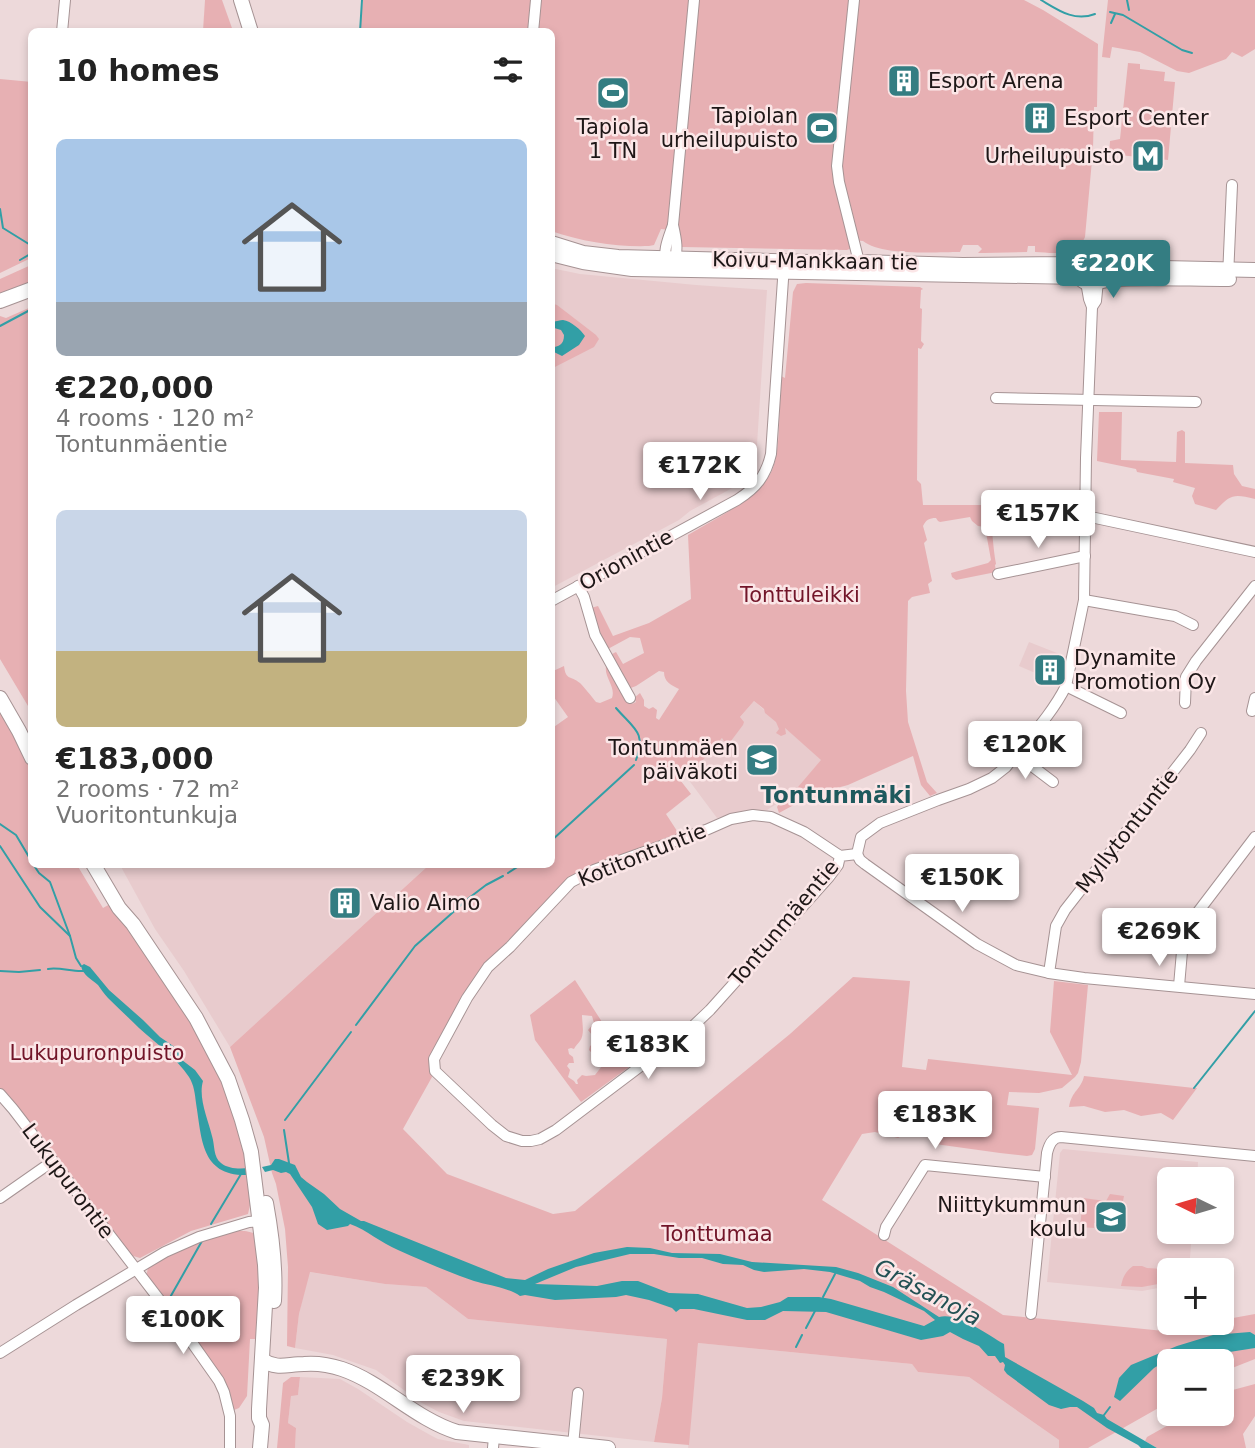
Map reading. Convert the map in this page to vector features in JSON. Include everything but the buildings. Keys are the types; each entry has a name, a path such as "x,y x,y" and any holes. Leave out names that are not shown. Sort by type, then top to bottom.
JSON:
{"main road":[{"path":"240,0 250,28"},
{"name":"Koivu-Mankkaan tie","path":"555,244 583,253 670,262 1091,280 1228,274 1255,270"},
{"name":"Koivu-Mankkaan tie","path":"555,255 614,267 670,262"},
{"path":"1091,255 1103,263 1105,272 1091,280 1077,268 1080,260 1091,255"},
{"name":"Koivu-Mankkaan tie","path":"784,267 859,262 1064,264 1080,260"},
{"name":"Koivu-Mankkaan tie","path":"1103,263 1117,267 1228,274 1255,280"},
{"path":"0,302 28,291"},
{"path":"0,698 28,750"},
{"path":"19,731 28,739"},
{"path":"95,868 119,908 134,924 196,1018 217,1056 228,1079 251,1152 259,1168 263,1224 275,1276 268,1361 259,1418 262,1425 260,1448"},
{"path":"106,868 127,905 134,924"},
{"path":"268,1361 287,1358 303,1364 348,1371 444,1428 494,1442 608,1448"}],"street":[{"path":"62,28 65,0"},
{"path":"533,28 536,0"},
{"path":"670,262 677,244 673,225 694,0"},
{"path":"854,0 838,151 839,182 859,262"},
{"path":"1228,274 1232,185"},
{"name":"Orionintie","path":"555,599 737,500 761,481 771,454 784,267"},
{"name":"Tontunmäentie","path":"434,1059 435,1071 498,1131 522,1141 540,1139 556,1130 701,1019 829,877 838,865 840,856 857,854 859,840 880,823 992,778 1006,767 1059,699 1066,686 1084,600 1091,280"},
{"path":"996,398 1196,401"},
{"path":"1086,516 1255,552"},
{"path":"998,574 1085,556"},
{"path":"578,586 595,635 630,698"},
{"path":"1185,703 1186,677 1196,660 1255,586"},
{"path":"1084,600 1175,616 1192,625"},
{"path":"1066,686 1121,713"},
{"path":"1252,711 1255,698"},
{"name":"Myllytontuntie","path":"1049,973 1056,926 1065,910 1201,733"},
{"path":"1016,754 1053,782"},
{"name":"Kotitontuntie","path":"434,1059 467,998 488,967 571,882 594,870 731,819 753,815 771,817 804,832 840,856"},
{"path":"1179,986 1183,940 1188,925 1255,837"},
{"path":"857,854 865,864 977,944 1016,965 1084,978 1255,994"},
{"name":"Lukupurontie","path":"0,1094 219,1381 228,1407 230,1448"},
{"path":"1031,1314 1047,1153 1049,1144 1057,1137 1255,1156"},
{"path":"0,1198 53,1161"},
{"path":"884,1235 886,1227 925,1166 1045,1177"},
{"path":"0,1353 164,1252 199,1237 249,1222 263,1224"},
{"path":"573,1445 578,1393"}],"shaded area":[{"path":"555,269 580,274 767,290 756,460 747,480 690,511 679,520 555,586"},
{"path":"1029,642 1067,657 1061,684 1019,666"},
{"name":"Tontunmäen päiväkoti","path":"754,701 822,760 792,794 767,810 742,811 717,818 685,775 704,759"},
{"path":"122,868 426,868 230,1047 155,929"},
{"name":"Niittykummun koulu","path":"1063,1149 1198,1162 1198,1167 1157,1167 1157,1244 1191,1244 1190,1258 1157,1258 1157,1288 1142,1291 1047,1282 1060,1153"},
{"path":"309,1272 385,1284 426,1287 468,1319 667,1339 662,1398 654,1442 464,1421 422,1403 376,1370 333,1355 295,1348 299,1314"},
{"path":"698,1343 912,1364 918,1372 969,1377 1059,1440 1059,1448 688,1448"},
{"path":"300,1377 340,1379 432,1436 469,1445 469,1448 295,1448 296,1428 288,1423 291,1395 298,1395"}],"green space":[{"path":"205,0 222,0 232,28 203,28"},
{"name":"Tapiolan urheilupuisto","path":"363,0 1024,0 1098,44 1097,107 1094,107 1085,237 1076,248 1064,252 1035,252 1035,246 1028,246 1027,252 978,253 982,249 978,245 963,245 960,252 895,251 852,240 852,248 847,250 682,247 679,231 661,229 654,245 649,246 600,243 563,235 555,232 555,28 360,28"},
{"path":"1108,0 1255,0 1255,49 1242,57 1232,52 1226,59 1189,73 1177,71 1140,52 1112,47 1110,58 1102,57"},
{"path":"1128,63 1140,64 1140,69 1165,72 1164,81 1175,82 1168,160 1109,154 1110,141 1120,139"},
{"path":"0,79 28,82 28,259 0,273"},
{"path":"28,266 28,284 0,295 0,279"},
{"name":"Tonttumaa","path":"806,283 923,289 920,308 921,341 924,344 921,349 918,348 917,480 921,484 923,505 1039,505 1041,508 990,517 996,572 956,580 951,573 991,560 985,527 978,526 970,517 940,522 931,518 923,526 932,581 928,584 930,593 912,597 908,601 906,691 908,722 927,782 937,793 930,796 921,785 913,756 848,785 814,794 779,813 777,807 780,802 792,794 821,760 785,728 786,734 781,736 776,733 779,729 776,722 754,701 740,717 743,725 731,741 724,741 722,738 704,759 685,775 677,764 670,767 691,794 666,814 679,834 551,896 484,966 429,1059 432,1077 403,1129 447,1174 553,1214 575,1211 790,1034 853,977 910,981 902,1067 926,1070 928,1059 1072,1075 1050,1032 1054,981 1088,985 1078,1073 1062,1088 1039,1093 1009,1092 1007,1105 1039,1108 1032,1155 935,1144 942,1120 923,1124 898,1138 875,1132 862,1134 822,1200 1003,1315 1157,1330 1157,1335 1234,1335 1234,1318 1255,1314 1255,1359 1234,1367 1234,1349 1157,1349 1157,1409 1088,1448 1059,1448 1059,1440 969,1377 918,1372 912,1364 698,1343 689,1445 654,1442 662,1398 667,1339 468,1319 426,1287 385,1284 310,1272 299,1314 295,1348 287,1346 288,1267 285,1229 264,1137 230,1047 426,868 555,868 555,726 568,717 555,699 555,670 564,666 567,676 580,683 596,702 600,703 612,698 613,694 607,666 632,704 640,693 644,706 657,710 656,718 659,720 679,689 667,681 664,672 659,671 628,689 612,654 616,652 623,664 644,653 640,638 630,637 606,650 591,608 598,606 613,636 649,623 691,599 688,535 750,496 769,476 774,465 779,434 780,378 785,378 793,292 797,284"},
{"path":"555,304 596,335 599,339 594,347 555,367"},
{"path":"28,308 28,706 0,659 0,316 6,318"},
{"path":"1099,412 1122,412 1121,460 1176,462 1177,432 1182,430 1185,432 1185,463 1233,465 1234,474 1242,486 1255,489 1255,499 1233,497 1216,510 1195,504 1192,496 1195,488 1173,482 1174,479 1097,461"},
{"name":"Lukupuronpuisto","path":"0,709 28,759 28,868 79,868 103,908 110,904 124,921 214,1061 239,1124 255,1202 250,1205 248,1214 191,1231 140,1258 130,1255 0,1090"},
{"path":"575,980 629,1067 581,1102 535,1040 530,1015","holes":["582,1015 592,1016 594,1023 588,1030 593,1044 589,1050 592,1053 604,1052 607,1057 595,1075 582,1075 576,1084 568,1077 570,1070 567,1066 574,1063 568,1049 574,1049 582,1038"]},
{"path":"1084,1076 1197,1088 1173,1120 1161,1113 1141,1116 1124,1110 1105,1112 1084,1106 1069,1107"},
{"path":"1110,1194 1124,1196 1122,1206 1114,1208 1111,1214 1105,1214 1104,1224 1094,1223 1094,1228 1080,1227 1083,1198 1106,1201"},
{"path":"234,1231 251,1232 259,1238 260,1339 250,1339 247,1396 239,1408 234,1410 146,1277 148,1268 180,1248"},
{"path":"1133,1266 1157,1269 1157,1284 1121,1286 1128,1270"},
{"path":"291,1377 300,1377 298,1395 291,1396 288,1423 296,1428 295,1448 277,1448 283,1383"},
{"path":"1255,1384 1255,1416 1243,1434 1246,1448 1157,1448 1145,1441 1147,1437 1167,1426 1234,1426 1234,1390"}],"water":[{"path":"555,322 569,322 585,336 579,345 562,356 555,352 555,347 562,343 564,338 561,330 555,328"},
{"path":"84,964 160,1037 179,1050 182,1060 195,1070 203,1081 203,1101 217,1158 227,1166 249,1168 249,1175 221,1170 213,1163 203,1143 194,1090 189,1077 85,974 81,966"},
{"path":"275,1159 279,1159 295,1165 301,1177 340,1209 361,1221 506,1278 525,1280 594,1253 627,1247 672,1253 720,1254 752,1262 836,1267 858,1273 893,1287 939,1317 955,1318 981,1330 1004,1344 1005,1357 1083,1401 1097,1413 1157,1448 1141,1448 1077,1407 1061,1409 1049,1405 1007,1374 1003,1362 1000,1363 995,1356 988,1356 979,1346 950,1332 921,1340 826,1312 783,1311 765,1320 747,1320 694,1309 680,1309 676,1312 649,1300 626,1295 555,1300 520,1296 426,1262 350,1224 327,1230 318,1224 312,1207 290,1174 273,1170 265,1172 262,1167 271,1165","holes":["630,1254 702,1258 723,1264 743,1265 764,1272 804,1269 830,1272 860,1281 924,1311 935,1320 924,1326 819,1297 788,1297 780,1302 747,1308 698,1294 669,1293 638,1281 597,1286 535,1284 576,1267"]},
{"path":"1250,1332 1255,1335 1255,1348 1234,1351 1234,1349 1170,1349 1213,1335"},
{"path":"1157,1354 1157,1366 1120,1401 1114,1397 1119,1378 1131,1365"}],"waterway":[{"path":"360,28 362,0"},
{"path":"1041,0 1073,16 1095,14"},
{"path":"1127,0 1129,10"},
{"path":"1110,12 1123,15 1182,50 1192,53"},
{"path":"1111,23 1115,14"},
{"path":"0,209 3,228 28,244"},
{"path":"20,260 28,255"},
{"path":"0,326 28,311"},
{"path":"616,708 633,726 639,737 636,760"},
{"path":"555,837 634,765"},
{"path":"0,824 16,835 28,855"},
{"path":"0,846 40,907 70,936"},
{"path":"36,868 50,882 81,966"},
{"path":"508,873 516,868"},
{"path":"356,1025 415,946 469,898 503,876"},
{"path":"48,969 84,971"},
{"path":"0,971 40,970"},
{"path":"1194,1088 1255,1011"},
{"path":"285,1120 351,1032"},
{"path":"284,1130 289,1163"},
{"path":"211,1224 241,1174"},
{"path":"168,1301 202,1241"},
{"path":"823,1297 835,1274"},
{"path":"806,1328 815,1311"},
{"path":"796,1347 802,1335"},
{"path":"1104,1415 1110,1407"}],"place":[{"name":"Esport Arena","path":"904,81"},
{"name":"Tapiola 1 TN","path":"613,93"},
{"name":"Esport Center","path":"1040,118"},
{"name":"Tapiolan urheilupuisto","path":"822,128"},
{"name":"Urheilupuisto","path":"1148,156"},
{"name":"Dynamite Promotion Oy","path":"1050,670"},
{"name":"Tontunmäen päiväkoti","path":"762,760"},
{"name":"Valio Aimo","path":"345,903"},
{"name":"Niittykummun koulu","path":"1111,1217"}],"district":[{"name":"Tontunmäki","path":"836,795"}],"park label":[{"name":"Tonttuleikki","path":"800,595"}],"water label":[{"name":"Gräsanoja","path":"928,1292"}]}
